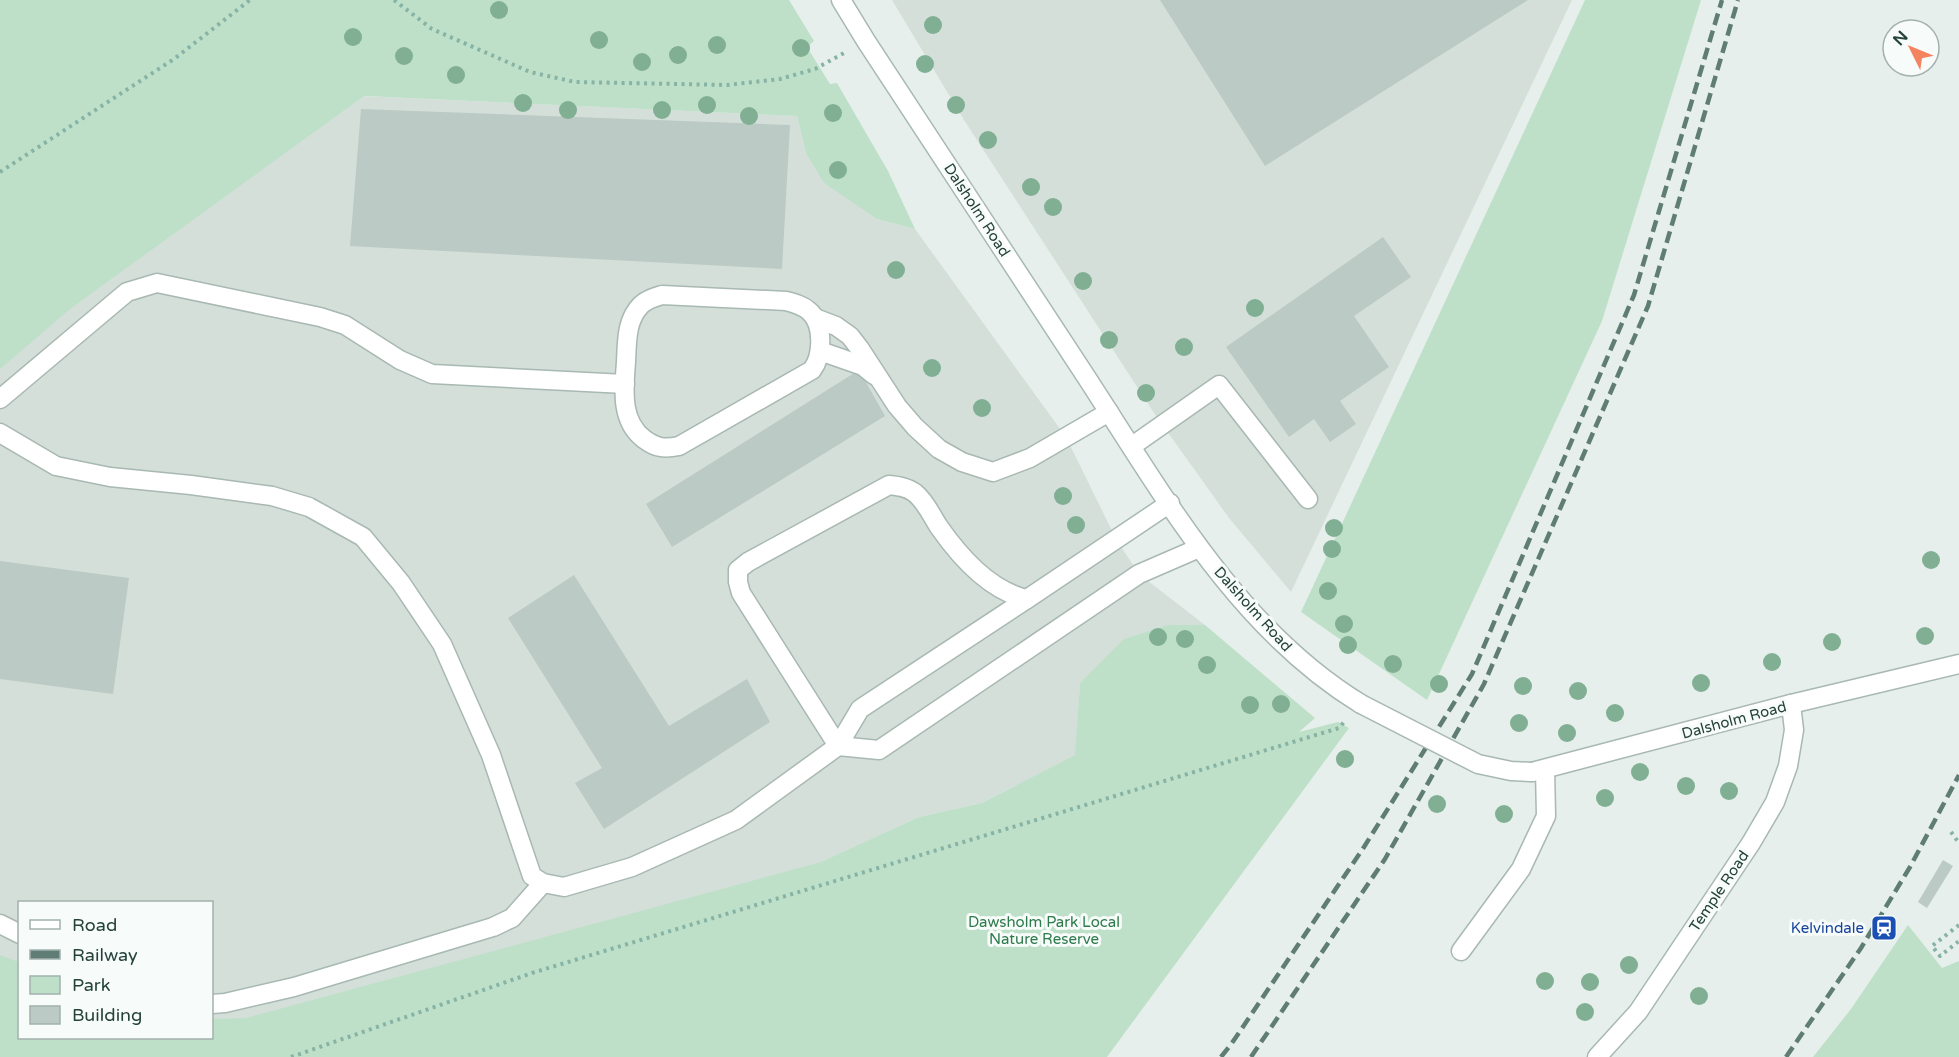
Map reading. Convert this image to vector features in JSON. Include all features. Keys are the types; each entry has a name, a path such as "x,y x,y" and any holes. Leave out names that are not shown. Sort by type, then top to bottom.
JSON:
{"street":[{"name":"Dalsholm Road","path":"841,0 1199,548 1267,630 1315,673 1360,704 1478,764 1511,771 1538,770 1791,704 1959,664"},
{"path":"0,399 128,292 157,284 320,316 345,325 400,360 432,374 625,384"},
{"path":"815,318 820,351 818,362 812,370 679,446 656,447 637,434 630,424 626,413 625,384 628,326 641,304 662,295 786,301 803,307 815,318 836,326 850,336 915,428 939,449 962,462 993,472 1030,458 1109,412"},
{"path":"820,351 863,366 880,380"},
{"path":"1132,446 1219,385 1308,499"},
{"path":"0,433 56,466 110,477 272,496 309,507 363,537 401,583 442,644 491,755 532,876 543,884 564,887 632,867 736,820 838,746 860,709 1170,503"},
{"path":"838,746 746,603 738,582 738,570 748,562 889,485 913,491 964,559 999,590 1027,599"},
{"path":"838,746 879,750 1139,574 1199,548"},
{"name":"Temple Road","path":"1597,1057 1638,1012 1751,843 1775,802 1788,766 1794,730 1791,704"},
{"path":"1461,951 1521,869 1546,816 1538,770"},
{"path":"213,1004 294,987 494,927 512,918 543,884"},
{"path":"0,924 18,933"}],"path":[{"path":"0,172 174,59 250,0"},
{"path":"394,0 432,29 530,72 576,82 727,85 780,79 815,69 866,41"},
{"path":"291,1057 532,973 1339,728 1360,704"},
{"path":"1951,832 1959,843"},
{"path":"1959,925 1932,946 1940,956 1959,941"}],"shaded area":[{"path":"892,0 1572,0 1291,592 1229,518 1154,413 964,120"},
{"path":"338,95 797,116 806,152 877,219 915,229 1066,437 1116,539 1139,574 1205,625 1168,625 1080,683 1076,755 982,803 919,817 770,886 213,1038 213,901 18,901 18,973 0,964 0,345"}],"green space":[{"path":"0,0 789,0 814,41 807,47 830,84 837,83 888,171 915,229 877,219 824,183 806,153 797,116 364,96 70,309 0,369"},
{"path":"1585,0 1701,0 1602,321 1427,700 1301,612"},
{"name":"Dawsholm Park Local Nature Reserve","path":"1168,625 1205,625 1315,718 1299,732 1338,722 1349,728 1107,1057 0,1057 0,955 18,962 18,1039 213,1039 213,1019 246,1018 821,862 919,817 982,803 1075,755 1080,683 1124,639"},
{"path":"1908,925 1942,968 1959,961 1959,1057 1813,1057 1851,1009"}],"building":[{"path":"1160,0 1528,0 1265,166"},
{"path":"361,109 790,125 782,269 350,246"},
{"path":"1383,237 1411,277 1354,316 1389,367 1340,401 1356,424 1330,442 1314,419 1289,437 1226,347"},
{"path":"859,370 885,416 672,547 646,504"},
{"path":"0,561 129,578 113,694 0,679"},
{"path":"574,575 669,726 747,679 770,722 604,829 575,783 602,768 508,618"},
{"path":"1943,860 1953,866 1927,908 1918,902"}],"railway":[{"path":"1221,1057 1364,847 1472,674 1634,295 1722,0"},
{"path":"1251,1057 1385,859 1484,684 1648,306 1738,0"},
{"path":"1786,1057 1861,948 1910,867 1959,775"}],"place":[{"name":"Kelvindale","path":"1884,928"}]}
